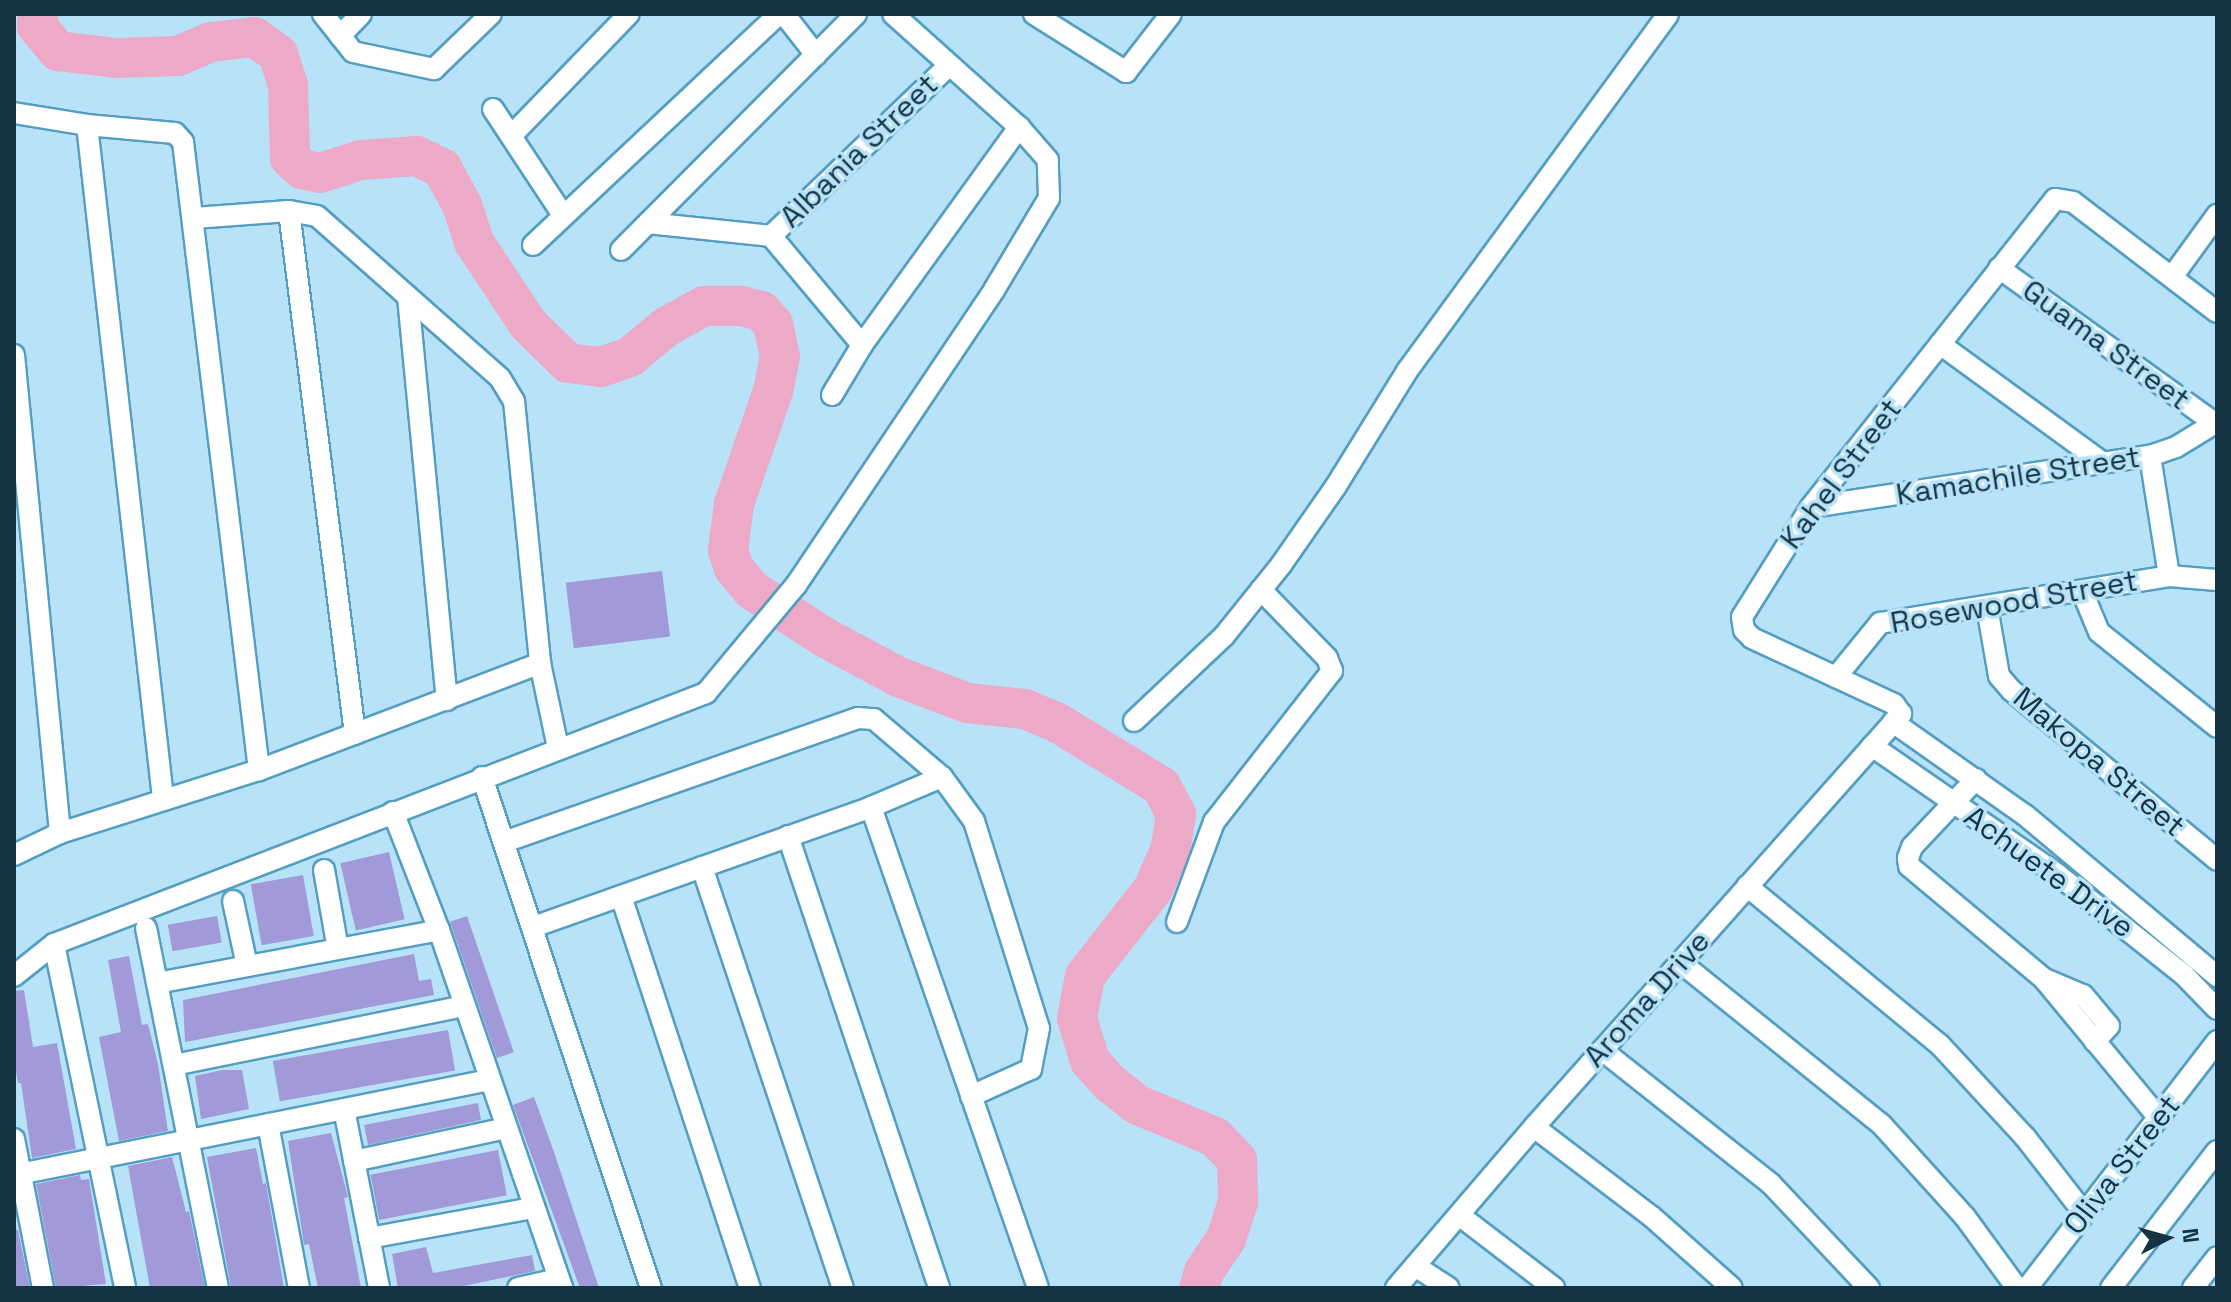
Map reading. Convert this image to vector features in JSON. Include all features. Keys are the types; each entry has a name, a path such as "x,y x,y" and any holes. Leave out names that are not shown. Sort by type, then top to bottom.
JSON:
{"street":[{"path":"323,14 353,52 434,69 491,14"},
{"path":"340,36 361,14"},
{"path":"512,135 629,14"},
{"path":"533,245 781,14 816,55"},
{"path":"621,250 856,14"},
{"path":"14,976 54,944 706,693 796,585 994,290 1049,198 1048,160 1019,127 893,14"},
{"path":"1034,14 1126,72 1171,14"},
{"path":"1134,721 1224,636 1261,590 1336,486 1407,371 1668,14"},
{"name":"Albania Street","path":"771,236 948,66"},
{"path":"493,109 563,215"},
{"path":"14,113 87,125 175,133 183,142 259,770"},
{"path":"87,125 163,798"},
{"path":"832,395 862,345 1019,127"},
{"name":"Kahel Street","path":"1897,718 1894,704 1752,638 1742,624 1747,605 1811,507 2055,199 2073,202 2172,277"},
{"path":"194,218 289,211 317,216 500,378 514,401 540,663 558,748"},
{"path":"289,211 355,734"},
{"path":"2217,215 2172,277 2217,312"},
{"path":"648,223 771,236 862,345"},
{"name":"Guama Street","path":"1999,268 2215,422"},
{"path":"408,297 447,700"},
{"path":"1940,344 2103,463"},
{"path":"14,355 18,438 60,833"},
{"name":"Kamachile Street","path":"1811,507 2150,456 2176,447 2215,422"},
{"path":"2150,456 2169,576"},
{"name":"Rosewood Street","path":"1836,677 1880,623 2169,576 2217,580"},
{"path":"1177,922 1214,822 1332,671 1327,658 1261,590"},
{"path":"2082,591 2099,632 2217,727"},
{"name":"Makopa Street","path":"1987,607 1999,676 2011,690 2217,860"},
{"path":"14,855 60,833 259,770 540,663"},
{"path":"504,842 858,718 874,719 942,777 974,821 1039,1028 1031,1069 971,1096"},
{"name":"Aroma Drive","path":"1396,1288 1534,1127 1897,718"},
{"name":"Achuete Drive","path":"1897,718 2037,824 2217,976"},
{"name":"Achuete Drive","path":"1872,746 2130,930 2217,1009"},
{"path":"482,777 651,1288"},
{"path":"533,927 871,807 942,777"},
{"path":"1976,779 1912,847 1909,866 2043,978 2158,1117"},
{"path":"871,807 1038,1288"},
{"path":"393,812 439,930 560,1284 518,1288"},
{"path":"788,836 939,1288"},
{"path":"702,867 843,1288"},
{"path":"324,870 338,949"},
{"path":"1747,886 1940,1045 2025,1137 2084,1213"},
{"path":"621,896 750,1288"},
{"path":"233,901 247,966"},
{"path":"146,928 218,1288"},
{"path":"157,983 439,930"},
{"path":"54,944 125,1288"},
{"path":"1680,962 1881,1124 1965,1217 2017,1288"},
{"path":"174,1065 464,1006"},
{"name":"Oliva Street","path":"2027,1288 2217,1041"},
{"path":"1602,1050 1771,1184 1869,1288"},
{"path":"17,1174 489,1080"},
{"path":"344,1109 379,1288"},
{"path":"268,1124 299,1288"},
{"path":"1534,1127 1651,1216 1732,1288"},
{"path":"354,1161 506,1128"},
{"path":"14,1139 17,1174 43,1288"},
{"path":"2111,1288 2217,1151"},
{"path":"369,1238 533,1208"},
{"path":"1459,1215 1554,1288"},
{"path":"2193,1288 2217,1257"},
{"path":"1415,1266 1449,1288"}],"building":[{"path":"662,571 670,637 574,648 566,583"},
{"path":"389,852 405,919 356,930 340,863"},
{"path":"303,875 314,936 262,945 251,884"},
{"path":"217,916 222,943 172,951 168,925"},
{"path":"467,916 514,1052 497,1058 450,922"},
{"path":"414,954 419,981 431,979 434,995 185,1042 183,1000"},
{"path":"129,956 142,1025 148,1024 158,1064 168,1131 119,1141 99,1037 121,1032 108,960"},
{"path":"24,990 33,1047 57,1043 76,1149 32,1158 21,1083 18,1083 14,1059 14,991"},
{"path":"448,1030 455,1070 280,1101 273,1061"},
{"path":"222,1070 242,1070 249,1109 201,1119 195,1076"},
{"path":"534,1097 599,1288 580,1288 513,1105"},
{"path":"478,1103 481,1120 368,1145 364,1125"},
{"path":"331,1133 348,1197 344,1198 361,1288 318,1288 309,1244 304,1245 288,1141"},
{"path":"256,1148 263,1184 266,1183 284,1288 231,1288 207,1157"},
{"path":"498,1150 507,1195 379,1220 370,1175"},
{"path":"172,1157 186,1212 189,1211 205,1288 150,1288 128,1166"},
{"path":"80,1175 81,1180 89,1179 106,1284 56,1288 36,1184"},
{"path":"14,1230 18,1230 30,1288 14,1288"},
{"path":"426,1247 433,1273 532,1255 535,1271 454,1288 398,1288 392,1254"}],"waterway":[{"path":"38,14 37,26 58,51 116,58 178,56 211,42 254,37 278,54 288,85 290,158 302,169 320,173 361,160 417,156 442,168 462,205 474,242 528,324 568,363 601,367 630,357 666,327 704,306 741,306 761,311 773,324 780,356 774,388 734,504 728,550 734,568 752,590 824,637 899,677 967,703 1025,709 1058,723 1161,786 1176,814 1170,850 1153,889 1085,976 1077,1018 1090,1061 1111,1084 1138,1105 1215,1137 1237,1160 1238,1202 1226,1239 1204,1272 1199,1288"}]}
